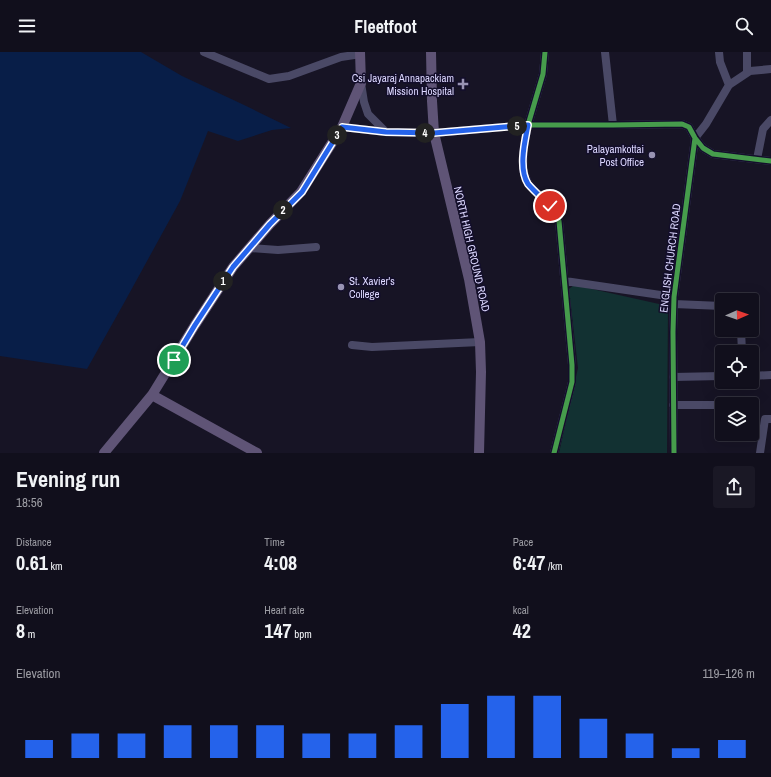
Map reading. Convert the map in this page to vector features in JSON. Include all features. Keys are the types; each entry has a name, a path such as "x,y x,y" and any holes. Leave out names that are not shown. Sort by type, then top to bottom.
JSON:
{"main road":[{"name":"NORTH HIGH GROUND ROAD","path":"431,52 434,133 469,279 480,342 481,372 479,453"},
{"path":"104,453 152,395 233,267 270,224 302,192 342,127 361,83 360,53"},
{"path":"152,395 256,453"}],"street":[{"path":"204,52 269,79 289,76 341,57 360,53"},
{"path":"546,52 543,74 528,125 524,146 523,170 528,183 550,206 559,221 572,365 572,382 554,453"},
{"path":"605,52 613,126"},
{"path":"719,52 720,62 729,85"},
{"path":"747,52 748,72"},
{"path":"695,138 706,124 729,85 748,72 771,69"},
{"path":"361,83 364,102 368,114 386,132"},
{"path":"757,159 763,129 771,120"},
{"path":"342,127 386,132 434,133 528,125 613,126 682,124 690,127 695,138 703,148 713,154 771,161"},
{"name":"ENGLISH CHURCH ROAD","path":"674,453 674,300 695,138"},
{"path":"249,248 278,250 316,247"},
{"path":"565,281 674,300 715,305"},
{"path":"352,345 372,346 480,342"},
{"path":"759,376 771,375"},
{"path":"673,378 715,376"},
{"path":"673,405 715,405"},
{"path":"760,453 765,419 771,419"}],"green space":[{"path":"574,285 668,306 667,453 559,453 578,368 569,289"}],"water":[{"path":"0,52 141,52 182,76 291,128 272,130 238,141 208,131 180,201 87,369 0,356"}],"cycle path":[{"path":"545,52 543,74 528,125 524,146 523,170 528,183 550,206 559,221 572,365 572,382 554,453"},
{"path":"342,127 386,132 434,133 528,125 682,124 689,127 703,148 713,154 771,161"},
{"path":"674,453 674,297 695,138"}],"place":[{"name":"Csi Jayaraj Annapackiam Mission Hospital","path":"463,84"},
{"name":"Palayamkottai Post Office","path":"652,155"},
{"name":"St. Xavier's College","path":"341,287"}],"route":[{"path":"174,360 233,267 270,224 302,192 342,127 386,132 434,133 528,125 524,146 523,170 528,183 550,206"}]}
